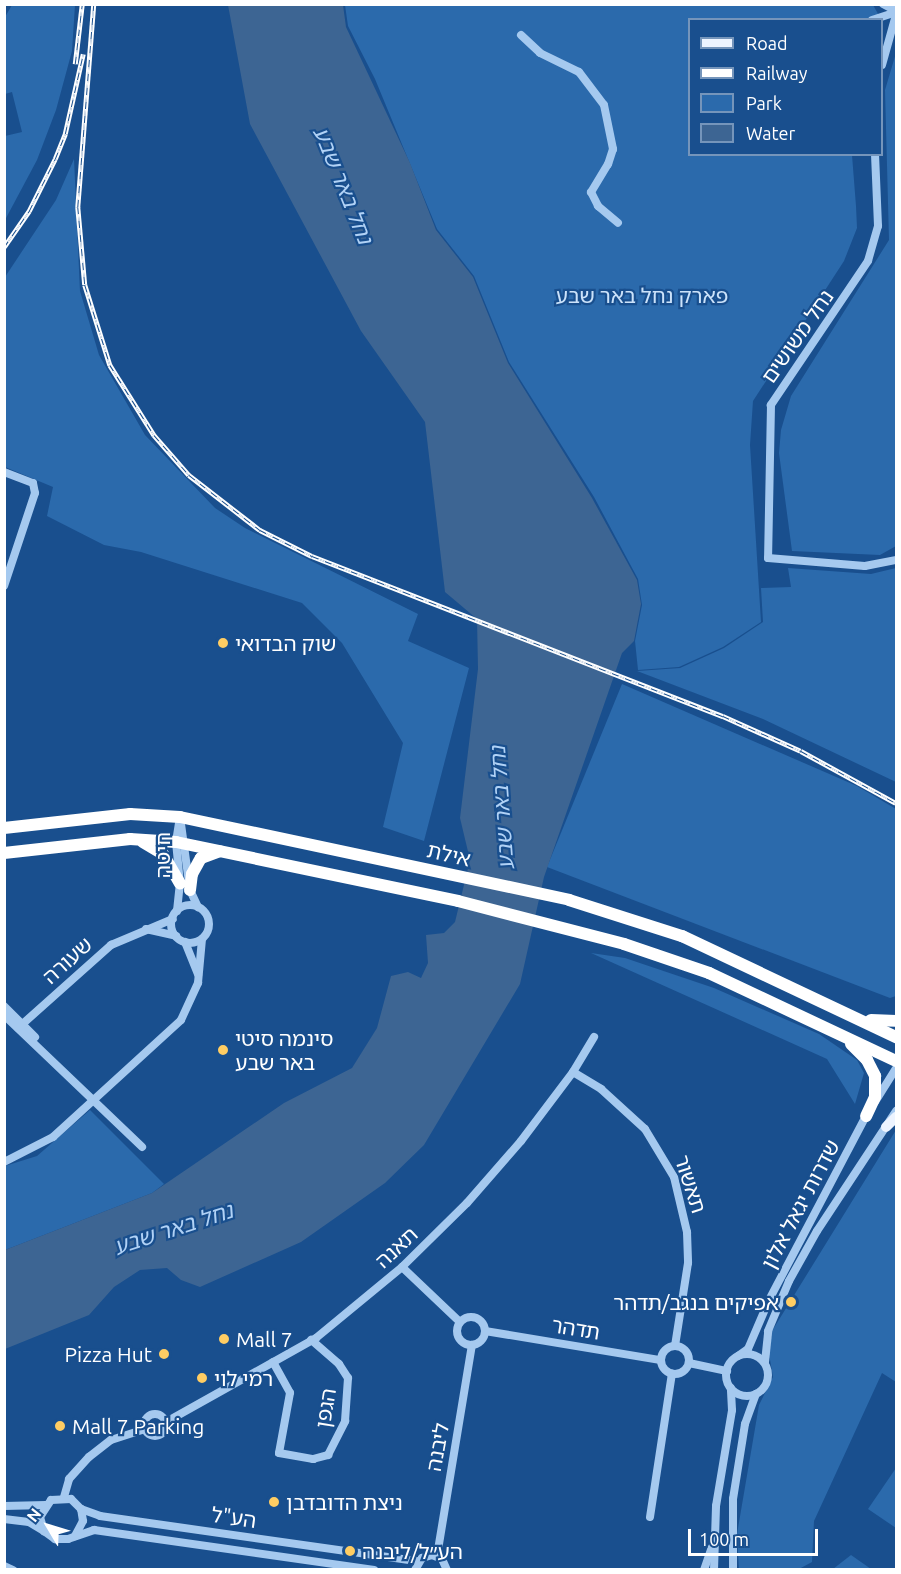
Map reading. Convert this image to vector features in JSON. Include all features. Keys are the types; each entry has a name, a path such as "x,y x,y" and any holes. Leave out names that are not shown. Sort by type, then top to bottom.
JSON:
{"highway":[{"name":"אילת","path":"4,828 130,814 180,818 568,900 682,936 897,1037"},
{"name":"אילת","path":"4,854 130,839 180,843 223,850 458,901 561,927 709,973 897,1061"},
{"path":"130,839 164,854 185,887 201,858 223,850"},
{"path":"857,1017 897,1021"},
{"path":"830,1029 871,1066 876,1089 866,1116"}],"main road":[{"path":"886,1127 897,1117"}],"street":[{"path":"883,4 897,12"},
{"path":"878,18 897,12"},
{"path":"883,61 897,12"},
{"path":"521,34 544,56 579,72 604,105 613,149 608,164 591,192 598,206 618,223"},
{"name":"נחל משושים","path":"875,156 878,226 868,261 771,405 768,558 865,566 897,560"},
{"path":"4,472 33,483 35,493 4,586"},
{"name":"חיטה","path":"176,936 175,915 185,887 180,843 180,818"},
{"name":"חיטה","path":"4,1162 53,1137 181,1020 198,983 202,939 209,921 185,887"},
{"name":"חיטה","path":"175,915 189,906 198,907"},
{"name":"שעורה","path":"21,1026 92,959 120,940 175,915"},
{"path":"146,929 176,936 185,942 197,968 198,983"},
{"path":"185,942 202,939"},
{"path":"4,1006 53,1062 142,1147"},
{"path":"4,1015 21,1026"},
{"name":"תאנה","path":"166,1422 311,1340 402,1266 494,1173 573,1072 594,1037"},
{"name":"שדרות יגאל אלון","path":"738,1356 748,1349 769,1300 866,1116 897,1069"},
{"name":"תאשור","path":"573,1072 625,1108 656,1144 674,1177 685,1223 688,1263 675,1346"},
{"name":"שדרות יגאל אלון","path":"765,1362 768,1331 789,1281 897,1111"},
{"path":"402,1266 460,1322 459,1338 472,1345 480,1341 485,1332 476,1317 460,1322"},
{"name":"תדהר","path":"485,1332 661,1360"},
{"name":"הגפן","path":"273,1362 290,1393 279,1453 313,1459 328,1455 345,1421 348,1378 339,1364 311,1340"},
{"name":"ליבנה","path":"437,1556 472,1345"},
{"path":"675,1346 685,1351 689,1363 683,1372 672,1374 664,1370 661,1360 665,1350 675,1346"},
{"path":"714,1569 716,1506 732,1410 731,1388 727,1371 738,1356 755,1354 765,1362 768,1380 756,1394 745,1424 733,1499 733,1569"},
{"path":"689,1363 727,1371"},
{"path":"650,1517 672,1374"},
{"path":"731,1388 742,1395 756,1394"},
{"path":"153,1414 166,1422 159,1436 152,1436 144,1429 146,1419 153,1414"},
{"path":"64,1497 69,1479 89,1457 111,1440 144,1429"},
{"path":"4,1506 46,1505 64,1497"},
{"path":"4,1519 29,1522 61,1540 75,1536 83,1521 81,1509 64,1497"},
{"path":"44,1531 40,1518 46,1505"},
{"name":"הע\"ל","path":"81,1509 100,1516 416,1565"},
{"name":"הע\"ל","path":"75,1536 94,1530 374,1569"},
{"path":"704,1569 715,1541"},
{"path":"416,1565 427,1555 437,1556 448,1569"},
{"path":"4,1566 13,1569"}],"green space":[{"path":"12,5 75,5 72,51 56,110 37,160 5,220 5,136 22,132 12,92 5,94 5,17"},
{"name":"פארק נחל באר שבע","path":"345,5 873,5 880,18 688,18 688,156 852,156 856,206 857,228 844,261 753,401 750,445 761,622 723,647 679,667 638,670 635,641 642,605 638,579 594,497 509,362 474,276 437,229 375,79 348,26"},
{"path":"896,53 896,546 880,555 792,551 779,453 781,430 791,396 889,240 885,90"},
{"path":"74,159 80,291 99,355 145,435 215,508 245,528 418,614 408,641 469,668 424,841 383,827 403,743 342,643 302,603 141,552 104,545 47,516 53,487 5,467 5,277 56,200"},
{"path":"788,568 871,574 896,568 896,782 763,719 637,671 680,668 724,648 763,622 761,588 791,587"},
{"path":"622,684 857,786 896,809 896,996 890,998 547,867"},
{"path":"591,953 625,958 714,988 819,1034 857,1060 864,1073 855,1104 827,1059"},
{"path":"90,1110 164,1184 152,1193 5,1250 5,1166 37,1156"},
{"path":"896,1130 896,1382 882,1373 814,1521 812,1562 799,1569 739,1570 737,1534 759,1405 773,1377 769,1354 772,1331"},
{"path":"896,1468 896,1528 868,1509"},
{"path":"851,1555 871,1569 833,1569"}],"water":[{"name":"נחל באר שבע","path":"228,5 343,5 346,27 410,163 436,230 473,277 508,363 592,498 637,580 641,604 634,641 622,653 544,877 520,984 424,1145 385,1183 301,1242 200,1287 181,1280 167,1268 140,1270 114,1287 89,1315 5,1349 5,1250 152,1193 284,1103 352,1068 377,1028 391,976 408,972 421,978 428,963 426,935 444,933 455,922 470,860 460,818 478,669 477,619 445,592 425,422 361,331 250,124"}],"railway":[{"path":"75,64 82,4"},
{"path":"94,4 78,207 85,285 110,365 154,435 189,475 260,530 312,556 723,716 801,751 896,803"},
{"path":"4,247 29,211 55,159 65,134 83,54"}],"place":[{"name":"שוק הבדואי","path":"223,643"},
{"name":"סינמה סיטי באר שבע","path":"223,1050"},
{"name":"אפיקים בנגב/תדהר","path":"791,1302"},
{"name":"Mall 7","path":"224,1339"},
{"name":"Pizza Hut","path":"164,1354"},
{"name":"רמי לוי","path":"202,1378"},
{"name":"Mall 7 Parking","path":"60,1426"},
{"name":"ניצת הדובדבן","path":"274,1502"},
{"name":"הע״ל/ליבנה","path":"350,1551"}]}
